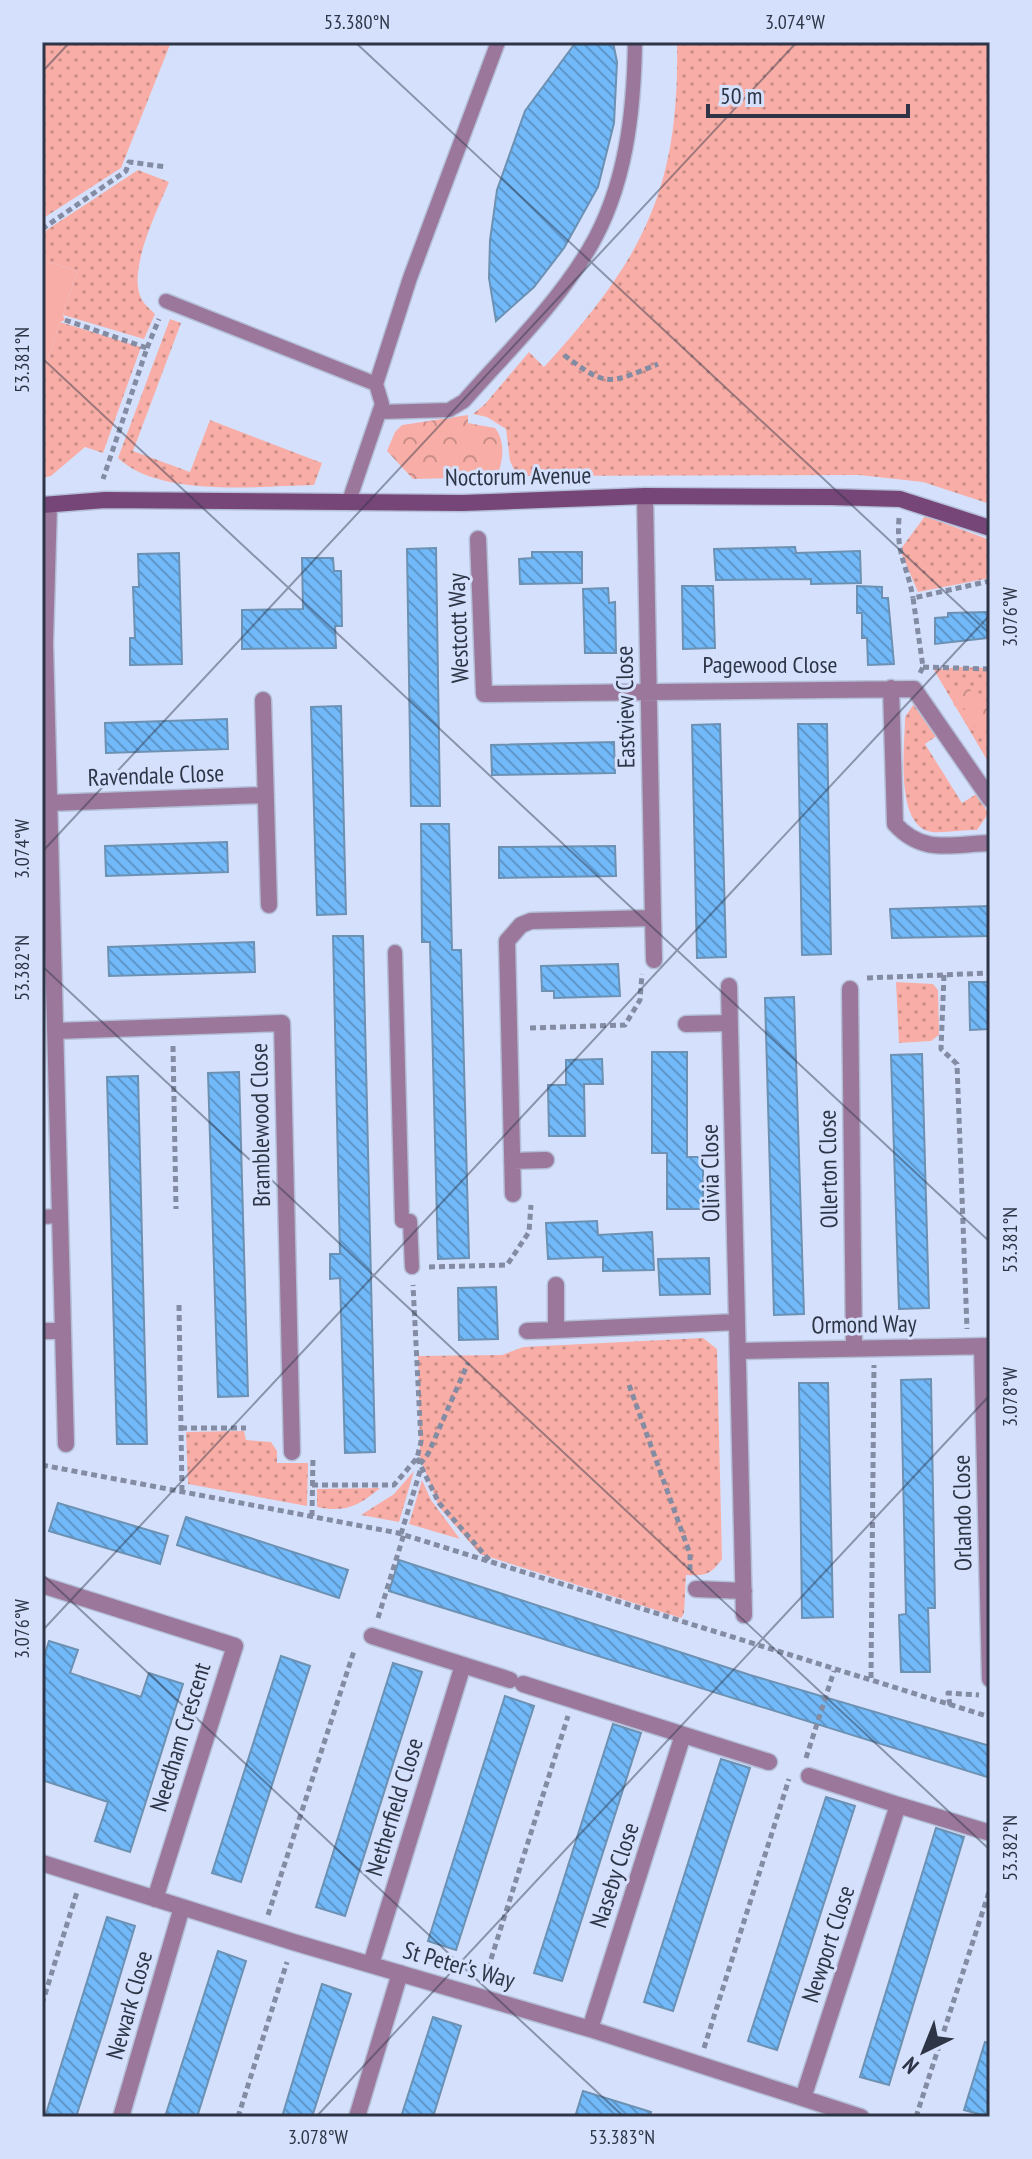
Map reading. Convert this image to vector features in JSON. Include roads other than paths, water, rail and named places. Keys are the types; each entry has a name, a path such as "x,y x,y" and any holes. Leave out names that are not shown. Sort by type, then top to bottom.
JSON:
{"street":[{"name":"Noctorum Avenue","path":"46,505 105,500 523,502 645,496 900,499 990,528"},
{"name":"Eastview Close","path":"645,496 654,960"},
{"path":"46,505 44,643 49,803 46,866 55,1031 50,1102 51,1216 63,1331 66,1444"},
{"name":"Westcott Way","path":"478,539 484,694 649,689"},
{"path":"891,688 895,824 911,841 927,845 990,843"},
{"name":"Pagewood Close","path":"649,689 914,689 990,799"},
{"path":"263,700 269,905"},
{"name":"Ravendale Close","path":"49,803 266,795"},
{"path":"513,1194 507,941 521,925 541,920 653,918"},
{"name":"Olivia Close","path":"729,986 744,1615"},
{"name":"Ollerton Close","path":"850,989 854,1348"},
{"name":"Bramblewood Close","path":"55,1031 282,1023 292,1452"},
{"path":"686,1024 730,1023"},
{"path":"512,1161 546,1160"},
{"path":"556,1285 556,1330"},
{"path":"527,1331 737,1322"},
{"path":"42,1331 63,1331"},
{"name":"Ormond Way","path":"739,1351 980,1346"},
{"name":"Orlando Close","path":"980,1346 990,1679"},
{"path":"693,1582 744,1591"},
{"name":"Needham Crescent","path":"42,1585 235,1646 155,1899"},
{"path":"372,1636 769,1762"},
{"name":"Netherfield Close","path":"371,1964 463,1665"},
{"name":"Naseby Close","path":"590,2029 683,1735"},
{"path":"805,1775 987,1832"},
{"name":"Newport Close","path":"803,2098 898,1805"},
{"name":"St Peter's Way","path":"42,1863 293,1942 590,2029 861,2117"},
{"name":"Newark Close","path":"121,2117 182,1907"},
{"path":"357,2117 400,1973"}],"lane":[{"path":"349,501 382,404 376,384 410,278 498,42"},
{"path":"379,412 449,410 464,401 541,315 590,248 619,176 634,106 635,42"},
{"path":"166,301 365,377 376,384"},
{"path":"395,952 402,1221 410,1221 412,1267"}]}
